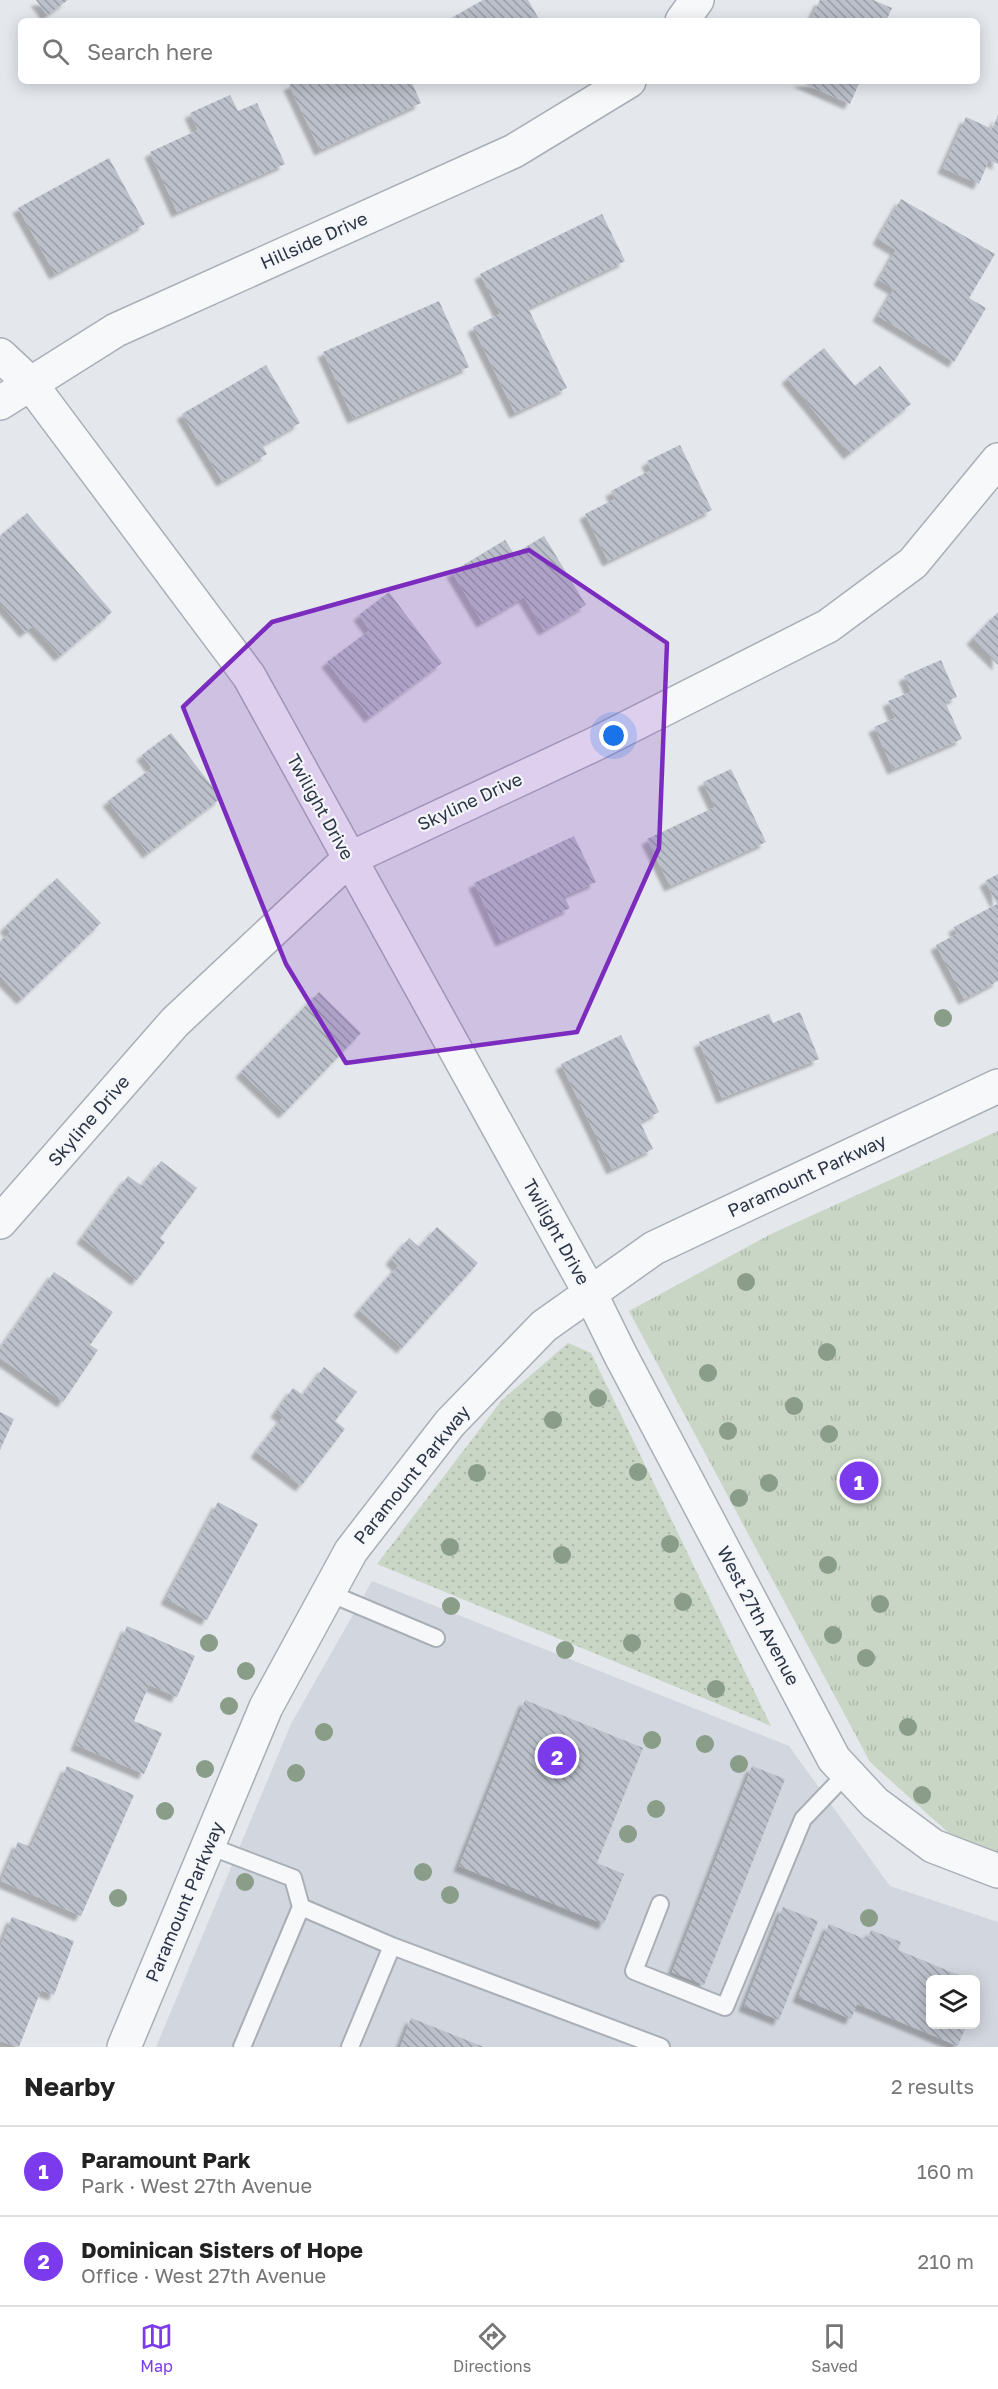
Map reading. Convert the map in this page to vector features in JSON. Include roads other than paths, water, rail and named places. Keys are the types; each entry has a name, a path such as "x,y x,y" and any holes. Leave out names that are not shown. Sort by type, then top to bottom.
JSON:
{"street":[{"path":"684,18 697,0"},
{"name":"Hillside Drive","path":"0,403 116,330 514,151 623,84"},
{"name":"Twilight Drive","path":"0,355 30,383 249,676 590,1293"},
{"name":"Skyline Drive","path":"0,1222 175,1022 349,859 595,744 828,626 913,563 998,460"},
{"name":"Paramount Parkway","path":"124,2047 266,1707 351,1551 450,1423 544,1326 654,1248 998,1086"},
{"name":"West 27th Avenue","path":"590,1293 625,1365 834,1759 875,1803 933,1846 998,1872"}],"lane":[{"path":"329,1593 436,1638"},
{"path":"660,1904 634,1971 725,2007 803,1819 847,1773"},
{"path":"209,1846 293,1878 301,1907 242,2047"},
{"path":"301,1907 392,1946 661,2047"},
{"path":"350,2047 392,1946"}],"place":[{"name":"Paramount Park","path":"859,1481"},
{"name":"Dominican Sisters of Hope","path":"557,1756"}]}
